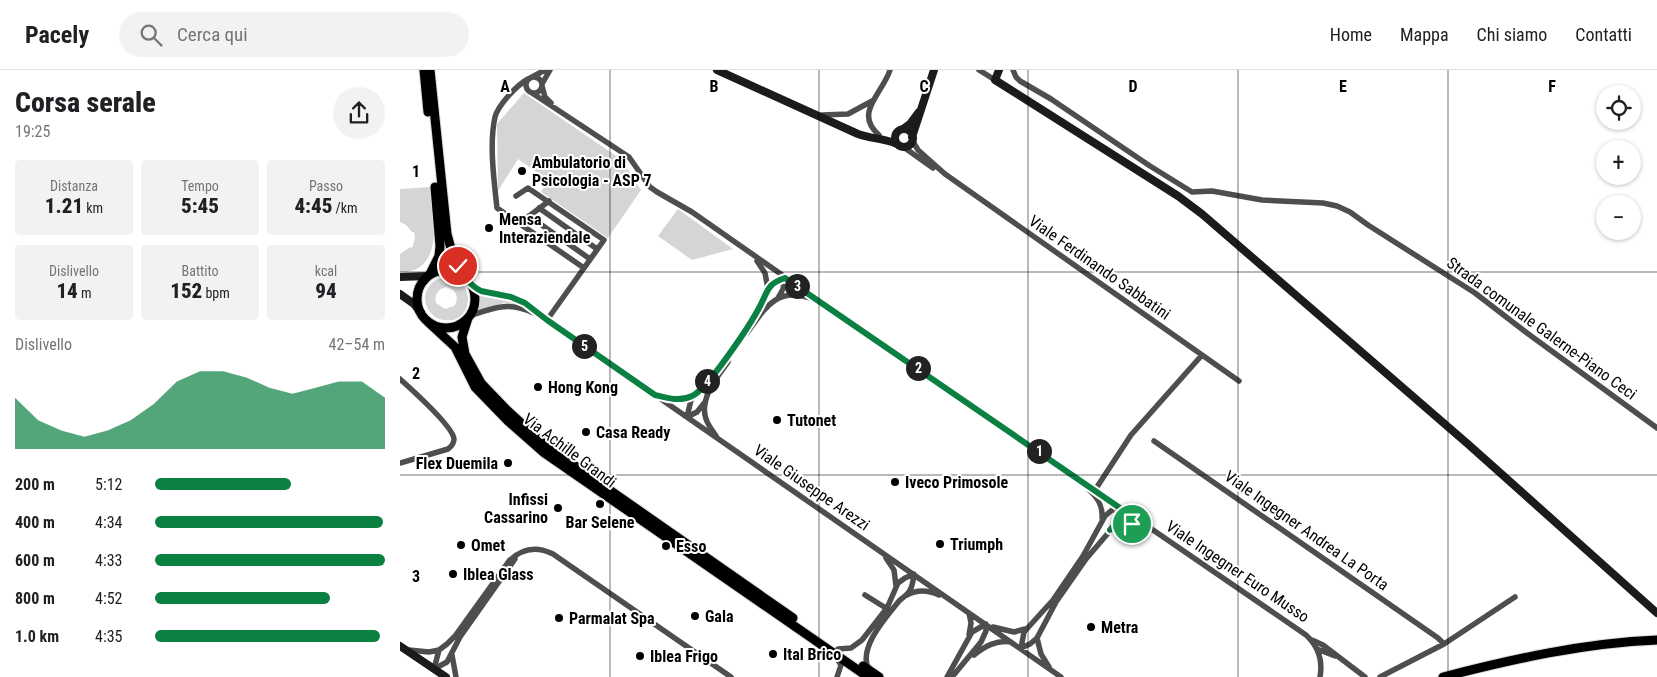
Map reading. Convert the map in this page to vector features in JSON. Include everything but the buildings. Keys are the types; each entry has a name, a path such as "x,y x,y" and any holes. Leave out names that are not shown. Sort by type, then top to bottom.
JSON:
{"main road":[{"path":"424,70 440,236 439,256 429,275 421,283 417,304 428,322 438,327 449,328 459,324 468,317 475,300 469,282 454,257 447,234 430,70"},
{"path":"429,275 441,270 453,270 469,282"},
{"name":"Via Achille Grandi","path":"468,317 462,337 465,354 481,383 545,445 697,555"},
{"name":"Via Achille Grandi","path":"428,322 455,347 475,387 543,452 697,555"},
{"path":"697,555 869,675 879,677"},
{"path":"1443,677 1536,655 1578,648 1657,640"}],"street":[{"path":"545,70 518,86 497,110 492,162 497,208 584,268"},
{"path":"513,92 519,90 537,92 550,70"},
{"path":"716,70 858,134 900,145 945,174"},
{"path":"879,135 869,123 868,114 890,70"},
{"path":"900,145 908,145 912,138 923,106 929,80 934,70"},
{"path":"979,70 1178,196 1202,214 1470,445 1657,613"},
{"path":"995,80 999,70"},
{"name":"Strada comunale Galerne-Piano Ceci","path":"1014,70 1016,77 1020,81 1051,99 1134,156 1192,192 1212,191 1262,200 1323,204 1337,206 1350,212 1475,293 1657,428"},
{"path":"530,78 537,78 542,85 545,97 554,107"},
{"path":"530,78 526,83 530,92"},
{"name":"Viale Ingegner Euro Musso","path":"530,92 629,157 650,187 657,192 692,212 1310,639 1320,647 1320,677"},
{"path":"815,115 848,114 874,100"},
{"path":"900,145 895,136 910,124 923,106"},
{"path":"858,134 879,135 902,130 909,131 918,150 945,174"},
{"name":"Viale Ferdinando Sabbatini","path":"945,174 1239,381"},
{"path":"516,196 528,188 604,240 547,320"},
{"path":"520,223 548,202"},
{"path":"539,208 597,250"},
{"path":"529,216 590,259"},
{"path":"751,254 766,273 768,289"},
{"path":"400,278 429,275"},
{"path":"687,417 688,405 728,355 759,308 768,289 774,282 785,278"},
{"path":"687,417 696,412 705,402 720,373 742,341 761,314 778,298 783,289 785,278"},
{"path":"469,282 481,291 519,300 547,320"},
{"path":"400,294 414,304 421,313"},
{"path":"778,298 799,294 818,300"},
{"path":"468,317 498,307 510,306 527,310 547,320"},
{"name":"Viale Giuseppe Arezzi","path":"547,320 1062,677"},
{"path":"1095,490 1131,435 1202,356"},
{"path":"400,379 446,425 454,438 454,443 448,448 400,463"},
{"path":"655,395 676,400 694,396"},
{"path":"705,402 704,412 706,419 717,438"},
{"name":"Viale Ingegner Andrea La Porta","path":"1154,441 1444,644"},
{"path":"1075,476 1096,496 1102,509 1102,521"},
{"path":"1120,508 1118,521 1086,559 1056,602 1037,638 1021,648 1022,637 1027,628 1053,600 1091,544 1102,521 1108,513 1120,508"},
{"path":"1110,530 1119,525 1132,524 1162,536"},
{"path":"402,648 429,652 439,650 455,636 509,561 518,553 537,548 553,554 731,677"},
{"path":"434,669 447,662 460,637 516,558 525,551"},
{"path":"856,677 869,675 866,661 867,649 889,610 896,589 897,583 894,570 881,552"},
{"path":"896,589 901,580 914,574"},
{"path":"837,677 841,665 836,651 858,645 889,610 911,589 914,574"},
{"path":"905,596 916,591 929,591 948,598"},
{"path":"865,595 889,610"},
{"path":"1380,677 1444,644 1515,597"},
{"path":"969,613 971,623 969,636"},
{"path":"947,677 969,636 977,628 988,625 1007,631 1020,631 1027,628"},
{"path":"954,676 981,642 988,625"},
{"path":"1037,638 1041,654 1052,670"},
{"path":"954,676 976,653 990,644 1003,641 1012,642"},
{"path":"1320,647 1342,659"},
{"path":"1320,647 1342,659 1365,677"},
{"path":"402,648 446,677"},
{"path":"434,669 439,650"},
{"path":"452,654 456,677"},
{"path":"1321,662 1334,656"}],"shaded area":[{"path":"524,93 622,160 641,190 608,238 541,192 548,180 518,159 498,191 497,124"},
{"path":"430,187 434,226 430,253 424,263 414,270 400,272 400,254 410,247 412,248 415,238 414,232 400,222 400,189"},
{"path":"678,209 733,249 692,260 658,236"},
{"path":"444,277 455,279 463,284 467,291 468,300 466,308 454,320 437,318 431,313 426,304 427,289 434,281","holes":["449,288 455,292 457,300 454,306 445,309 436,303 436,297 441,289"]},
{"path":"479,291 526,306 504,303 477,312"}],"place":[{"name":"Ambulatorio di Psicologia - ASP 7","path":"522,171"},
{"name":"Mensa Interaziendale","path":"489,228"},
{"name":"Hong Kong","path":"538,387"},
{"name":"Tutonet","path":"777,420"},
{"name":"Casa Ready","path":"586,432"},
{"name":"Flex Duemila","path":"508,463"},
{"name":"Iveco Primosole","path":"895,482"},
{"name":"Bar Selene","path":"600,504"},
{"name":"Infissi Cassarino","path":"558,508"},
{"name":"Triumph","path":"940,544"},
{"name":"Omet","path":"461,545"},
{"name":"Esso","path":"666,546"},
{"name":"Iblea Glass","path":"453,574"},
{"name":"Gala","path":"695,616"},
{"name":"Parmalat Spa","path":"559,618"},
{"name":"Metra","path":"1091,627"},
{"name":"Ital Brico","path":"773,654"},
{"name":"Iblea Frigo","path":"640,656"}],"route":[{"path":"458,266 471,284 481,291 511,297 525,303 655,395 676,400 694,396 702,388 739,339 759,308 771,284 785,278 1120,508 1118,521 1110,530 1119,525 1132,524"}]}
